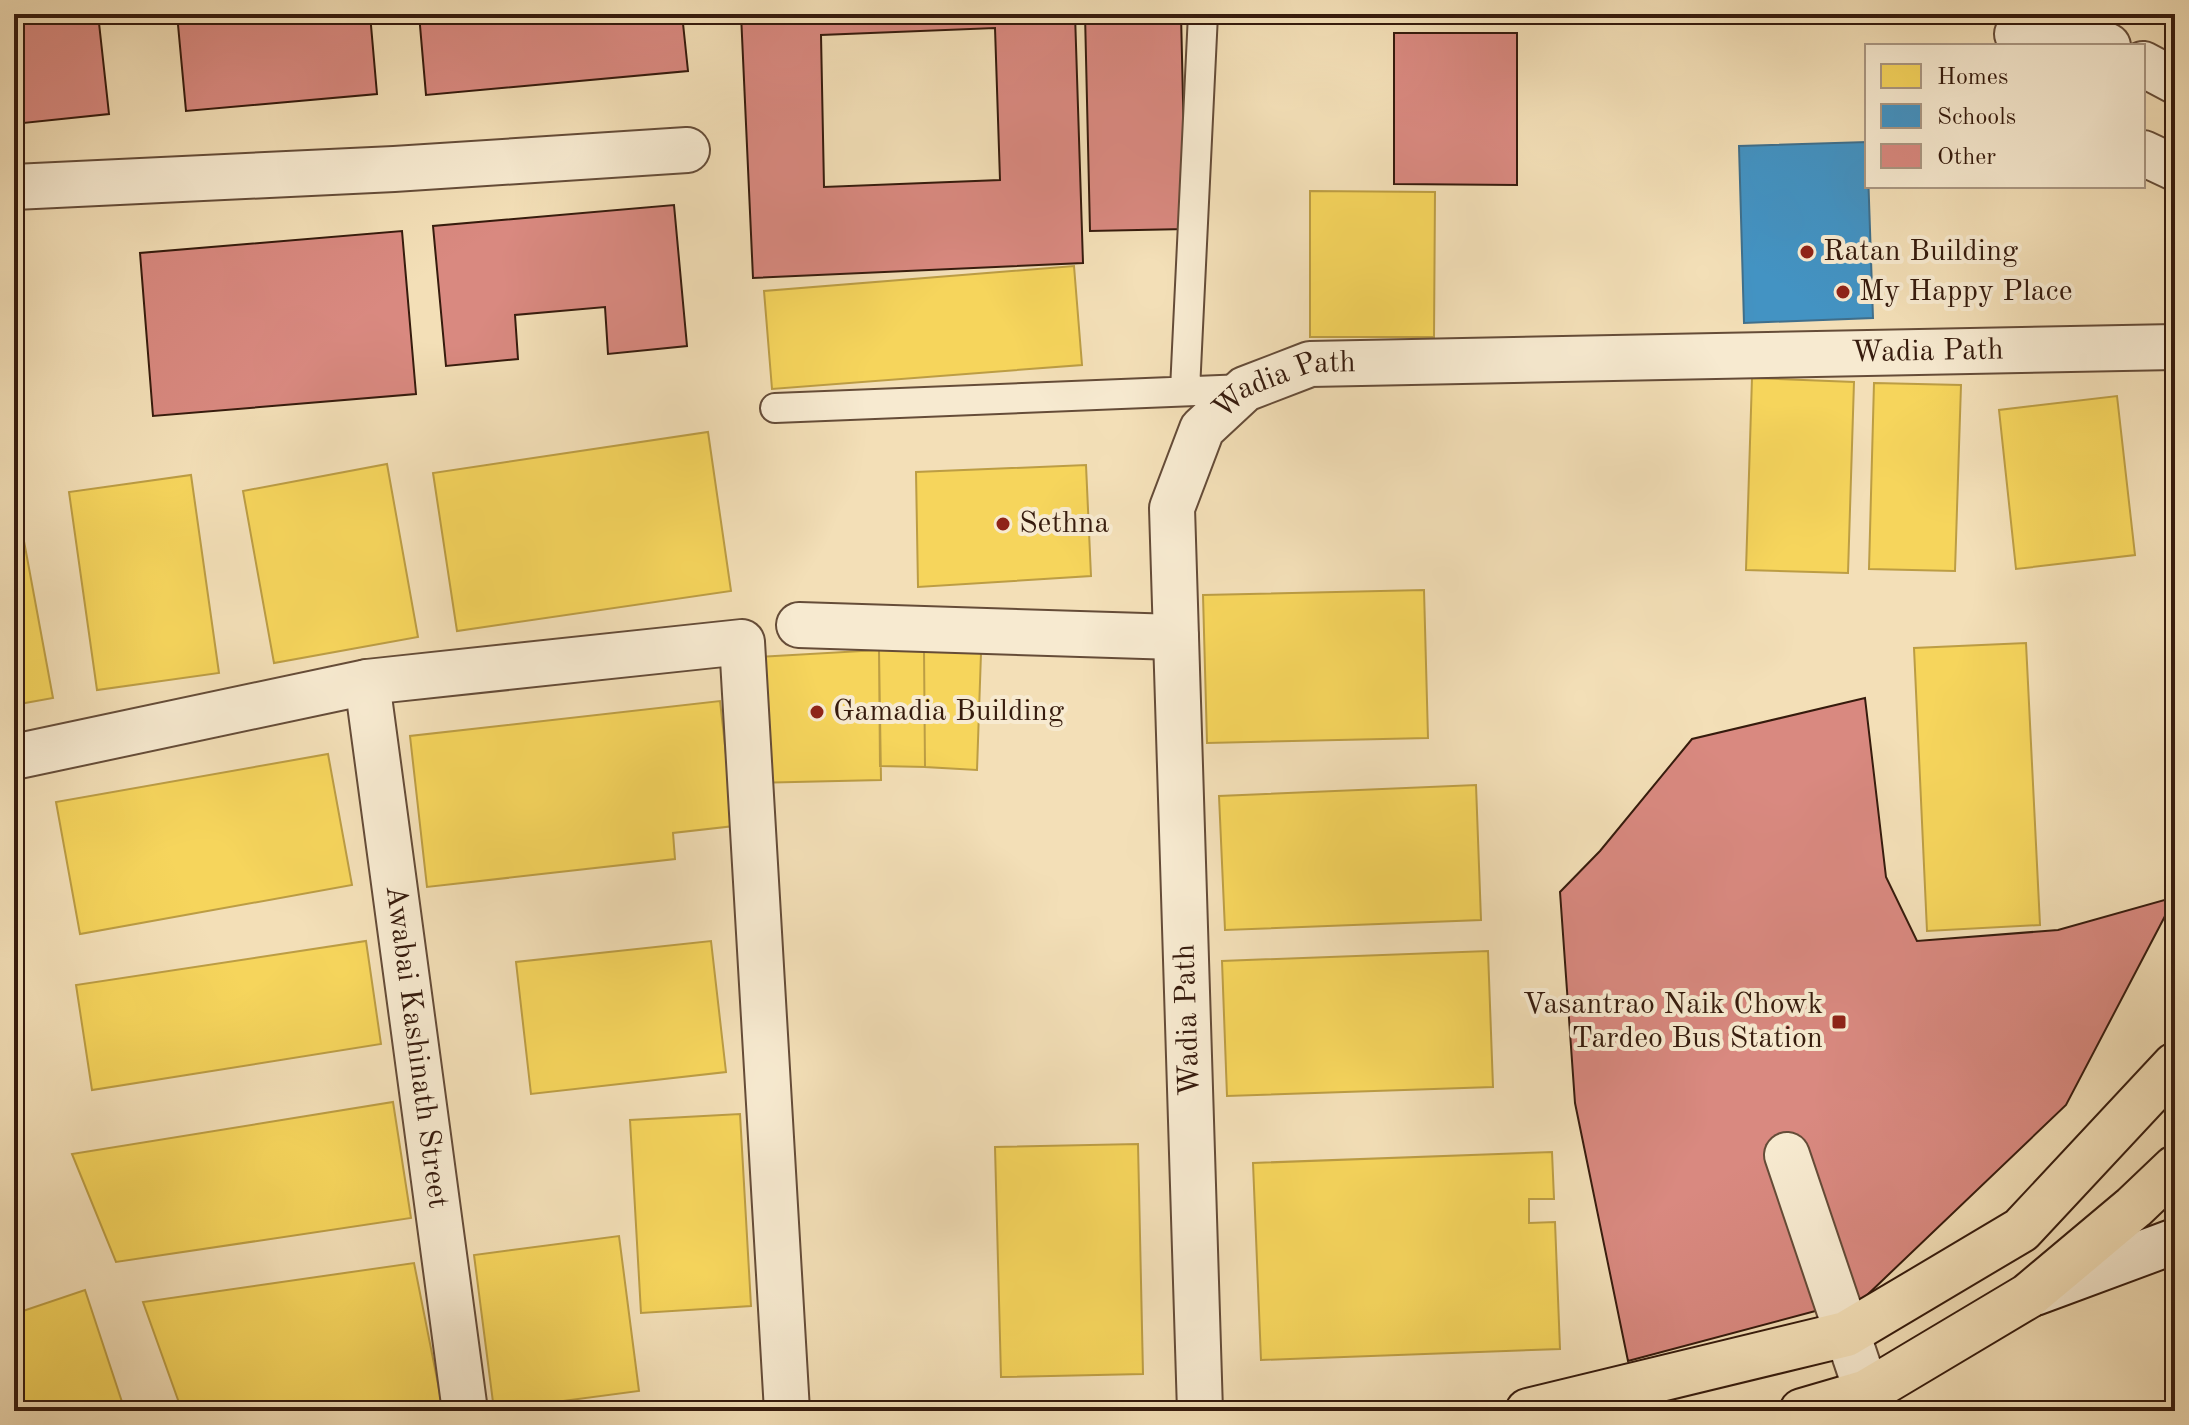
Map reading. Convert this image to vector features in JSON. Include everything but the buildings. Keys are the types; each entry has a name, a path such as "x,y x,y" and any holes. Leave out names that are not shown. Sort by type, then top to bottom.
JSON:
{"main road":[{"path":"1528,1411 1846,1334 2021,1230 2175,1065"},
{"path":"1802,1411 1867,1392 2028,1296 2134,1207 2175,1168"}],"street":[{"path":"2009,31 2087,35 2104,44"},
{"path":"2145,65 2175,81"},
{"path":"14,187 394,169 687,150"},
{"path":"2145,154 2175,168"},
{"name":"Wadia Path","path":"1200,1411 1172,508 1202,429 1245,389 1310,364 2175,347"},
{"path":"799,625 1176,637"},
{"path":"14,757 367,682 742,642 787,1411"},
{"name":"Awabai Kashinath Street","path":"367,682 465,1411"},
{"path":"1787,1155 1867,1392"},
{"path":"2028,1296 2175,1241"}],"lane":[{"path":"1185,390 1203,14"},
{"path":"775,408 1245,389"}],"place":[{"name":"Ratan Building","path":"1807,252"},
{"name":"My Happy Place","path":"1843,292"},
{"name":"Sethna","path":"1003,524"},
{"name":"Gamadia Building","path":"817,712"},
{"name":"Vasantrao Naik Chowk Tardeo Bus Station","path":"1839,1022"}]}
